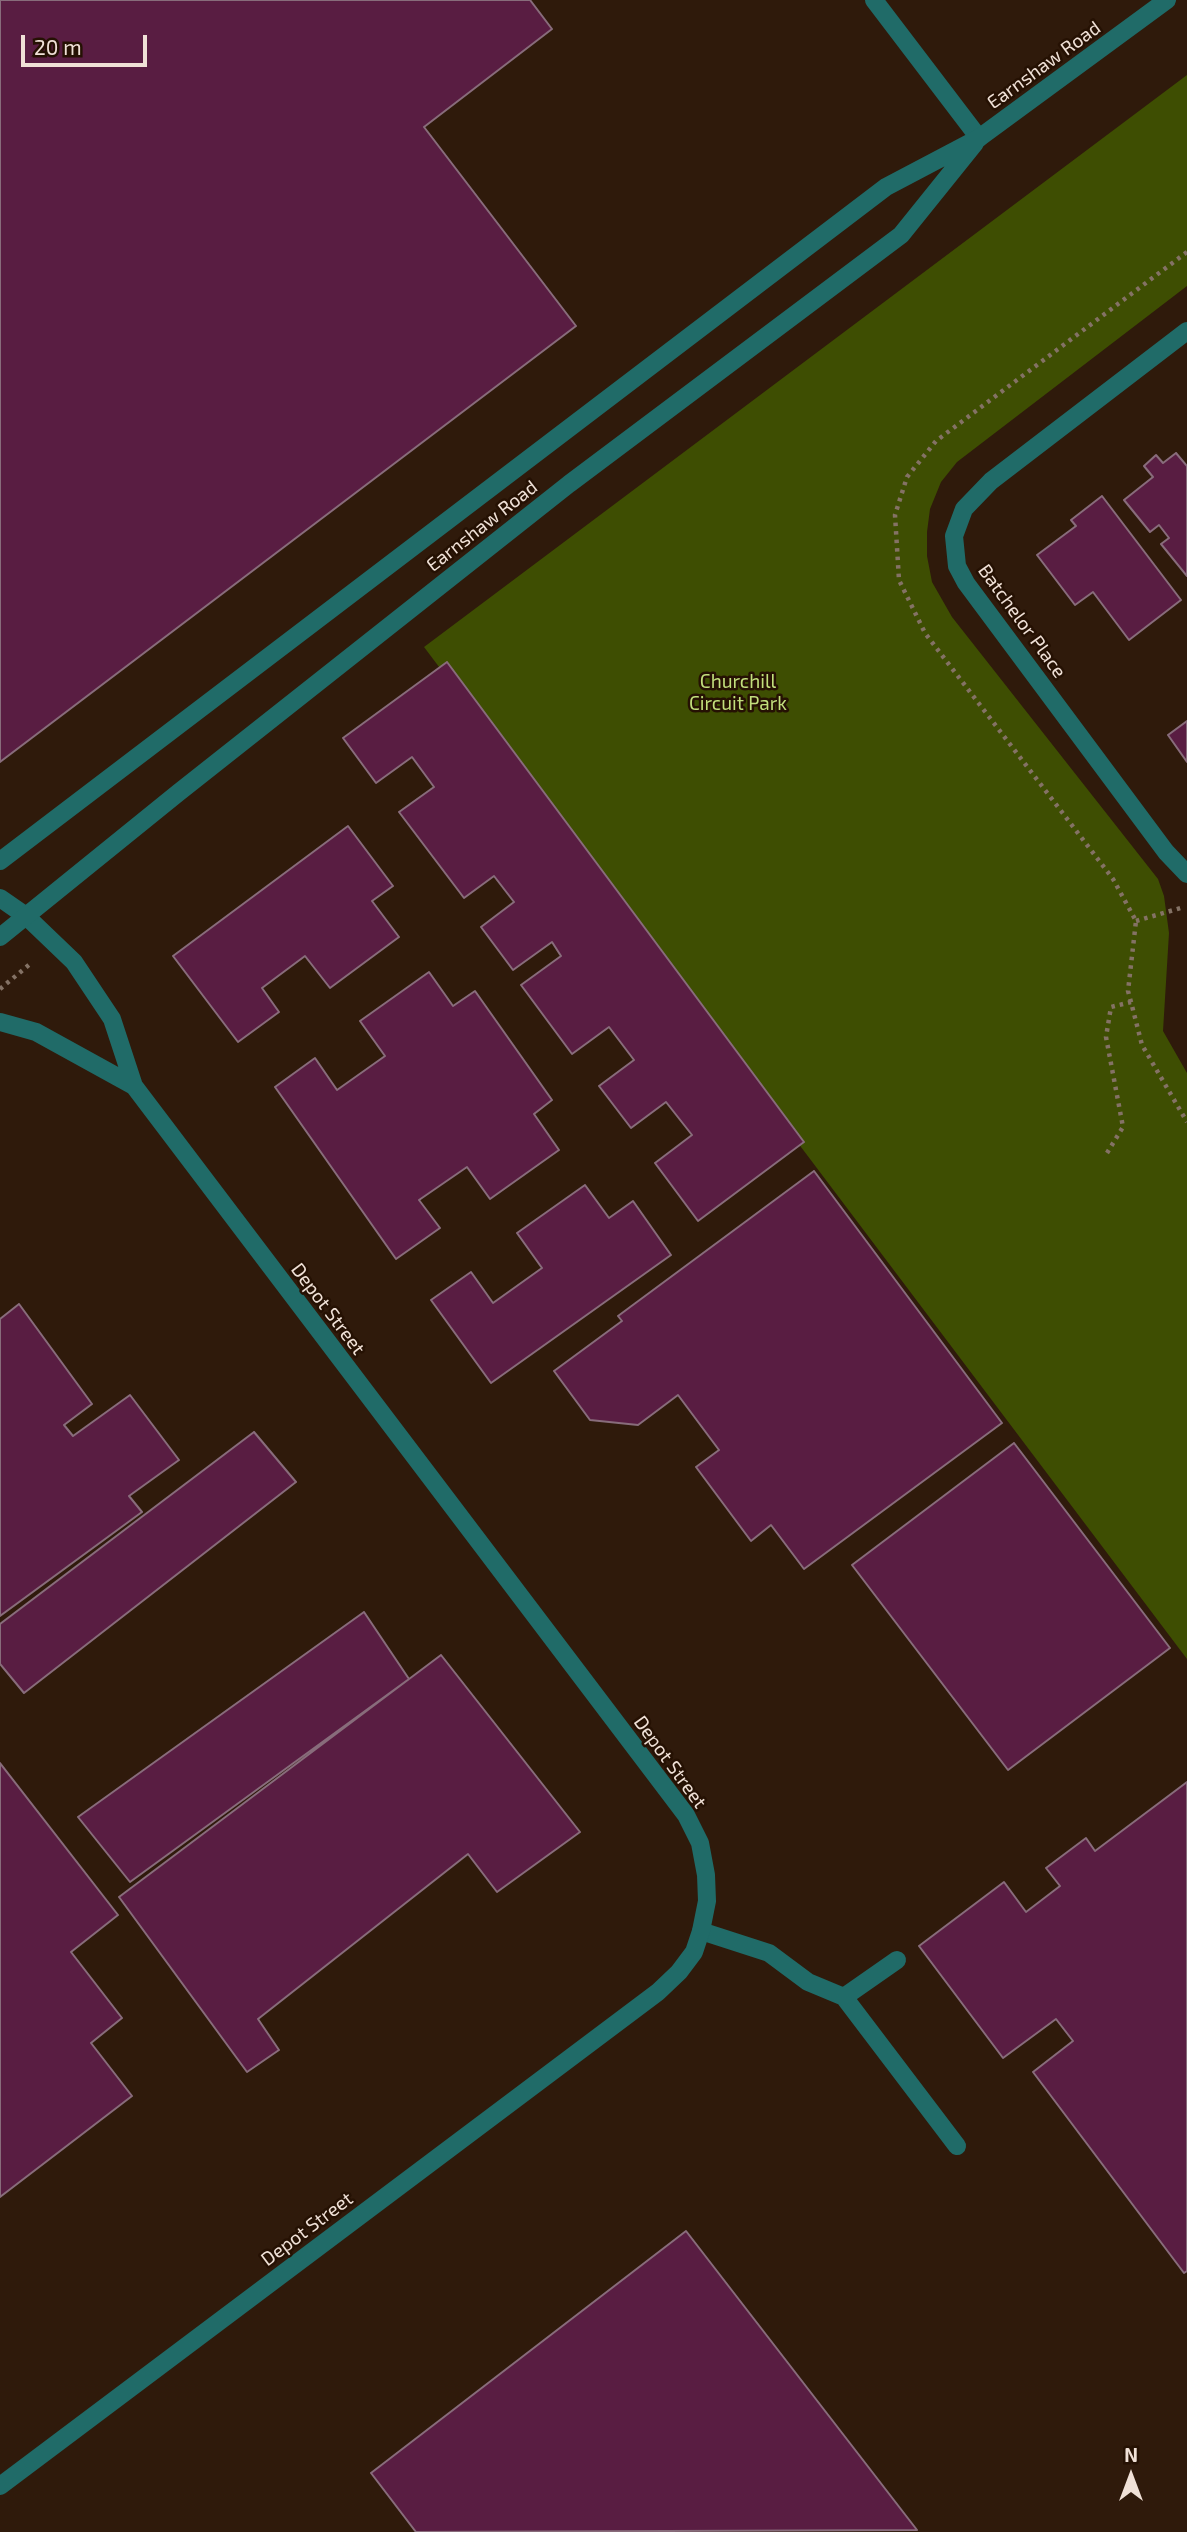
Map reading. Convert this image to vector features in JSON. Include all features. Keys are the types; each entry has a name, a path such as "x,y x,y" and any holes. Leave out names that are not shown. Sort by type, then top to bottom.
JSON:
{"street":[{"path":"874,0 979,138"},
{"name":"Earnshaw Road","path":"0,861 886,187 979,138 1167,0"},
{"name":"Earnshaw Road","path":"0,937 569,484 901,235 979,138"},
{"name":"Batchelor Place","path":"1187,331 991,481 964,509 954,536 957,566 966,583 1166,852 1187,874"},
{"name":"Depot Street","path":"0,898 26,916 74,962 112,1019 134,1086 686,1815 700,1843 706,1875 707,1901 694,1952 679,1972 658,1992 0,2486"},
{"name":"Depot Street","path":"0,1022 36,1032 134,1086"},
{"path":"701,1931 769,1953 808,1982 844,1997 957,2146"},
{"path":"844,1997 897,1960"}],"path":[{"path":"1136,921 1184,907"},
{"path":"0,989 30,964"},
{"path":"1107,1153 1123,1127 1106,1037 1111,1007 1131,1002"}],"green space":[{"name":"Churchill Circuit Park","path":"1187,75 1187,286 957,462 941,482 930,509 927,556 932,582 952,617 1158,879 1164,896 1169,933 1163,1031 1187,1073 1187,1659 424,647"}],"building":[{"path":"0,0 530,0 552,29 424,127 576,326 0,762"},
{"path":"1176,453 1187,466 1187,576 1161,544 1169,538 1159,525 1150,532 1124,500 1153,477 1144,466 1156,455 1163,463"},
{"path":"1102,496 1181,600 1129,640 1093,592 1075,605 1037,555 1076,526 1071,520"},
{"path":"447,662 804,1142 698,1221 655,1163 692,1135 666,1102 631,1128 599,1086 634,1060 609,1027 572,1054 521,985 561,956 552,942 513,970 481,927 514,902 494,876 464,898 399,812 434,787 412,757 376,783 343,738"},
{"path":"1187,721 1187,762 1168,735"},
{"path":"348,826 393,886 372,901 399,937 330,988 305,956 262,988 279,1012 238,1042 173,956"},
{"path":"429,972 453,1006 475,991 552,1100 534,1114 559,1150 490,1199 467,1167 419,1200 440,1228 396,1259 275,1087 315,1058 337,1090 385,1056 360,1021"},
{"path":"814,1171 1002,1423 804,1569 771,1525 751,1541 696,1467 719,1450 678,1395 638,1425 590,1420 554,1371 622,1321 618,1316"},
{"path":"585,1185 609,1218 633,1201 671,1255 491,1383 431,1300 471,1272 493,1303 542,1268 517,1233"},
{"path":"19,1304 92,1404 64,1425 73,1436 130,1395 179,1460 129,1496 142,1512 0,1616 0,1319"},
{"path":"254,1432 296,1482 24,1693 0,1664 0,1624"},
{"path":"1014,1443 1170,1648 1008,1770 852,1565"},
{"path":"364,1612 409,1679 130,1882 78,1817"},
{"path":"441,1655 580,1832 497,1892 468,1854 258,2019 279,2050 247,2072 119,1897"},
{"path":"0,1763 118,1915 71,1952 122,2018 91,2043 132,2096 0,2197"},
{"path":"1187,1782 1187,2271 1184,2273 1033,2072 1073,2041 1056,2019 1003,2058 919,1946 1004,1882 1026,1912 1060,1886 1046,1868 1086,1838 1095,1851"},
{"path":"686,2231 917,2530 416,2532 371,2473"}]}
